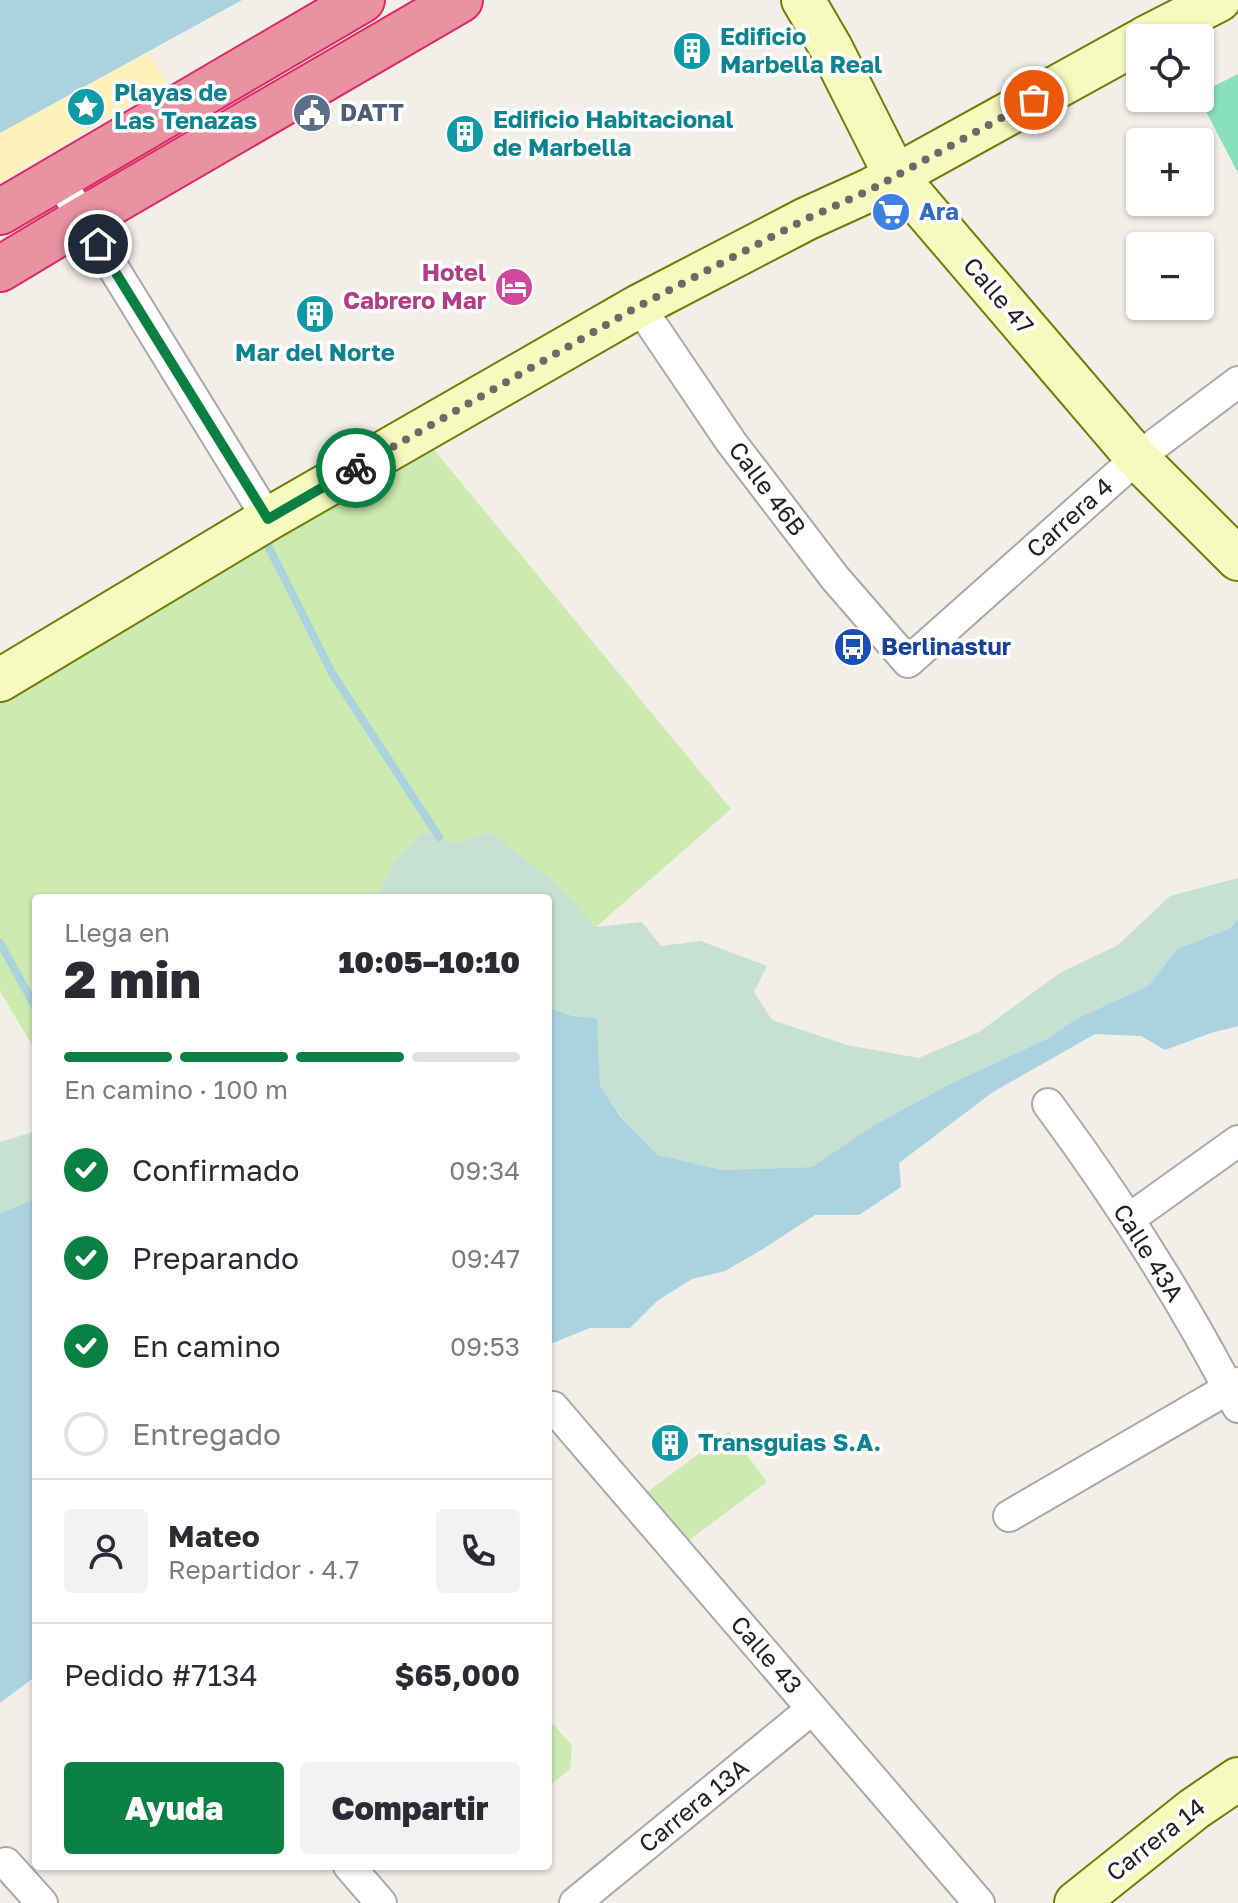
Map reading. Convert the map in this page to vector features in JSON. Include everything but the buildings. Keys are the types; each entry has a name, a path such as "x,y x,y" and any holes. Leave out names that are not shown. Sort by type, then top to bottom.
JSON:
{"highway":[{"path":"0,212 362,0"},
{"path":"0,269 460,0"}],"street":[{"name":"Calle 47","path":"803,0 831,48 895,175 1137,458 1238,559"},
{"path":"1172,24 1219,0"},
{"path":"0,680 268,519 639,306 806,219 872,189 1126,49"},
{"path":"58,178 268,519"},
{"name":"Calle 46B","path":"639,306 731,442 835,578 908,662"},
{"name":"Carrera 4","path":"908,662 1137,458 1238,382"},
{"name":"Calle 43A","path":"1048,1104 1129,1219 1235,1393"},
{"path":"1129,1219 1235,1149"},
{"path":"1009,1516 1235,1393"},
{"name":"Calle 43","path":"553,1407 979,1903"},
{"name":"Carrera 13A","path":"575,1903 812,1709"},
{"name":"Carrera 14","path":"1076,1903 1194,1809 1238,1779"},
{"path":"6,1863 42,1903"},
{"path":"352,1870 381,1903"}],"green space":[{"path":"1238,74 1238,173 1206,112 1214,112 1214,86"},
{"path":"426,440 731,809 596,927 552,879 490,832 458,843 422,832 394,862 379,894 32,894 32,1045 0,991 0,697"},
{"path":"422,832 458,843 490,832 552,879 596,927 642,922 661,946 701,941 767,966 754,992 772,1020 847,1045 919,1058 979,1032 1060,973 1118,945 1170,896 1238,878 1238,919 1229,929 1177,949 1148,986 1076,1019 1049,1038 950,1084 871,1127 812,1167 722,1170 657,1156 620,1115 600,1085 597,1020 552,1009 552,894 379,894 394,862"},
{"path":"32,1132 32,1200 0,1214 0,1142"},
{"path":"729,1431 767,1482 680,1547 642,1496"},
{"path":"552,1723 572,1745 570,1769 552,1784"}],"sand":[{"name":"Playas de Las Tenazas","path":"148,53 167,81 0,183 0,133"}],"water":[{"path":"0,0 242,0 0,133"},
{"path":"1238,919 1238,1026 1165,1050 1141,1036 1095,1034 993,1092 899,1163 901,1187 859,1215 815,1215 725,1271 692,1279 657,1301 630,1328 590,1328 552,1343 552,1009 597,1019 600,1085 620,1116 657,1155 722,1170 812,1167 871,1127 950,1084 1049,1038 1076,1019 1148,986 1177,949 1229,929"},
{"path":"32,1200 32,1679 0,1703 0,1214"}],"waterway":[{"path":"262,534 332,673 439,837"},
{"path":"0,943 32,1001"}],"way so far":[{"path":"356,468 639,306 806,219 872,189 1034,100"}],"place":[{"name":"Edificio Marbella Real","path":"692,51"},
{"name":"Playas de Las Tenazas","path":"86,107"},
{"name":"DATT","path":"312,113"},
{"name":"Edificio Habitacional de Marbella","path":"465,134"},
{"name":"Ara","path":"891,212"},
{"name":"Hotel Cabrero Mar","path":"514,287"},
{"name":"Mar del Norte","path":"315,314"},
{"name":"Berlinastur","path":"853,647"},
{"name":"Transguias S.A.","path":"670,1443"}],"route":[{"path":"98,244 268,519 356,468"}]}
